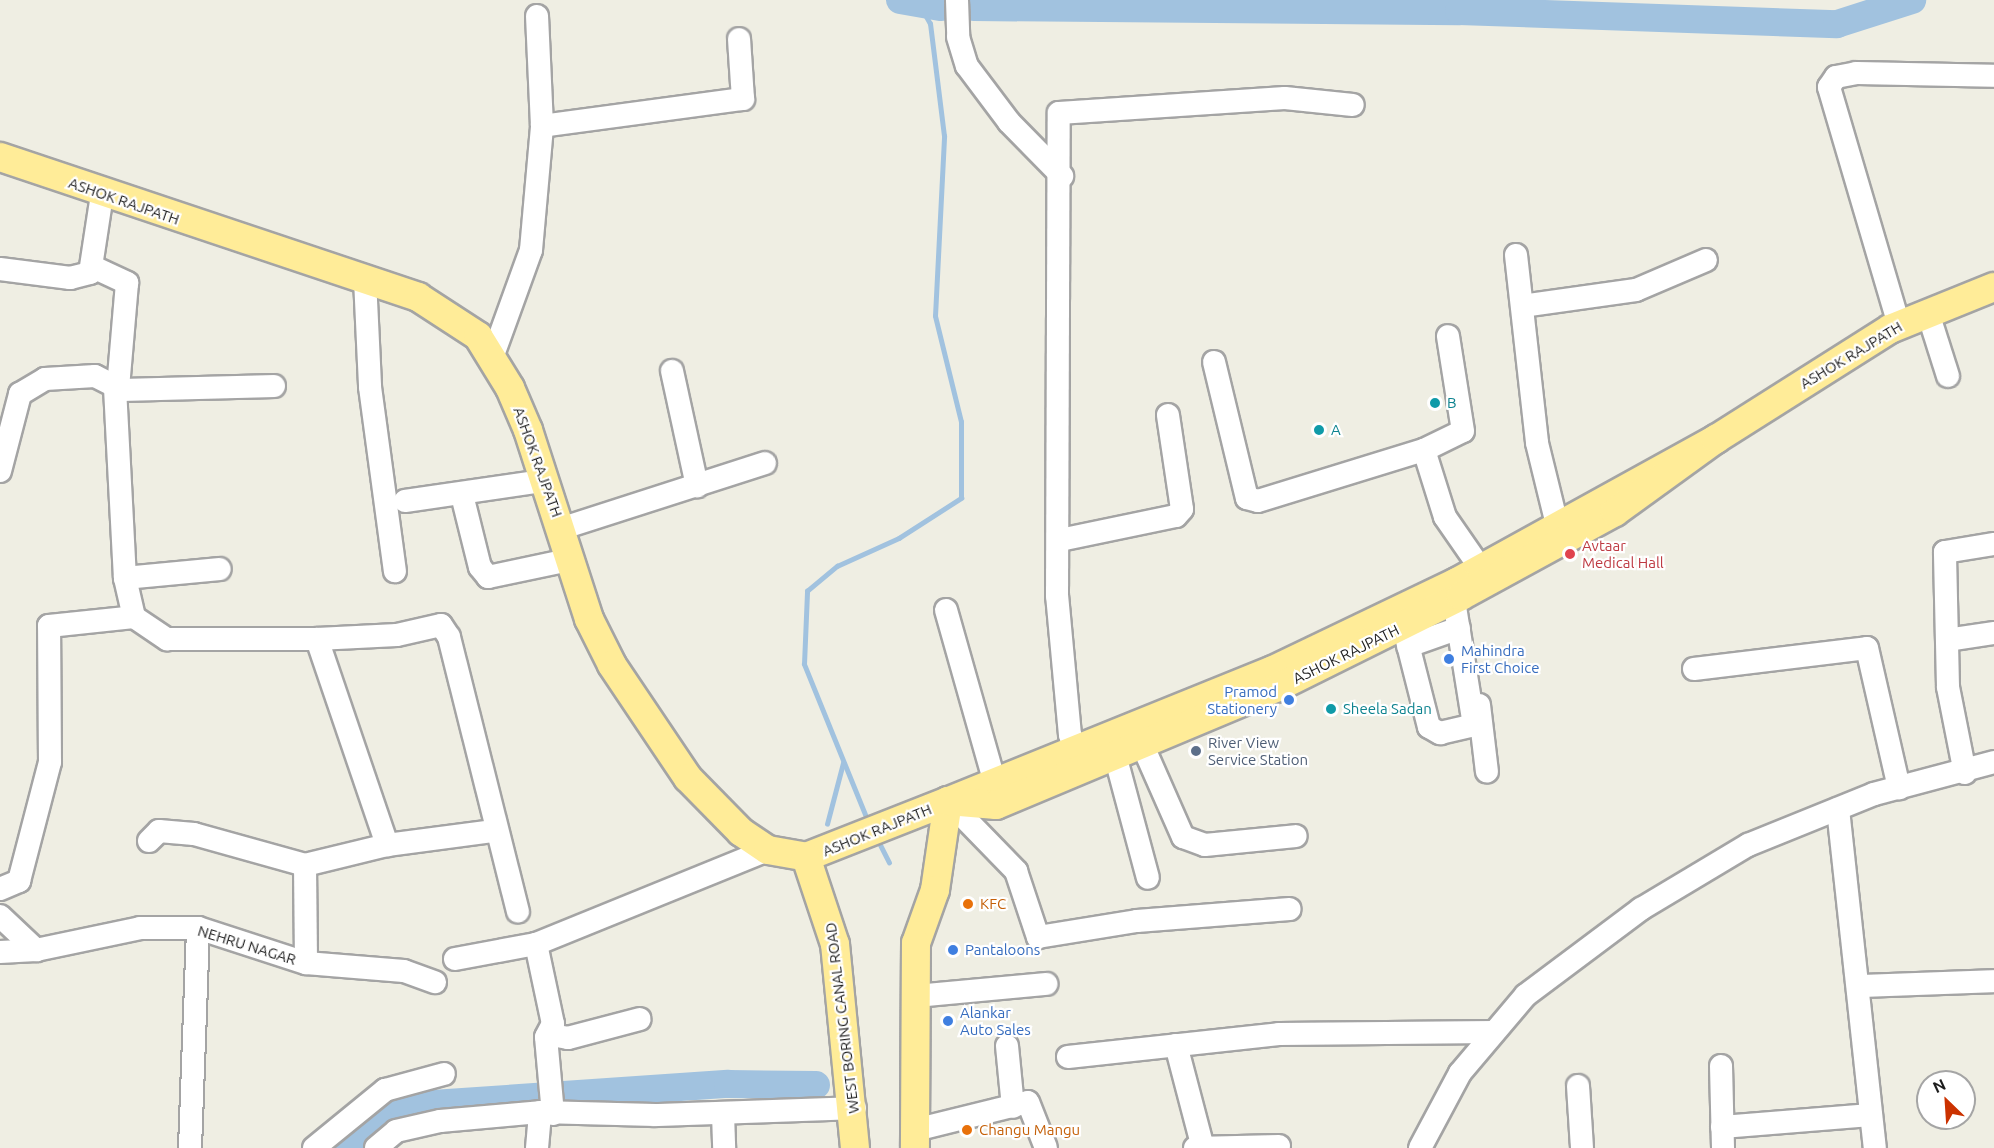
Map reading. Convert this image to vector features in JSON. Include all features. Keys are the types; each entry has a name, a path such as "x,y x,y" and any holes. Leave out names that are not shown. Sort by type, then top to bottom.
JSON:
{"main road":[{"name":"ASHOK RAJPATH","path":"0,157 102,195 418,297 455,319 493,355 528,430 542,481 563,528 569,560 612,665 662,745 716,810 768,850 806,857 850,842 882,827 1273,670 1458,602 1481,568 1615,512 1716,439 1899,325 1994,287"},
{"name":"ASHOK RAJPATH","path":"948,801 996,805 1406,636 1558,534"},
{"path":"915,1139 916,943 935,890 948,801"},
{"name":"WEST BORING CANAL ROAD","path":"806,857 830,915 855,1108 855,1148"}],"street":[{"path":"957,0 958,37 967,66 1009,122 1062,176"},
{"path":"493,355 531,250 542,126 537,16"},
{"path":"542,126 743,99 740,39"},
{"path":"1899,325 1829,87 1836,77 1856,73 1994,76"},
{"path":"1078,750 1070,735 1057,596 1060,540 1062,176 1059,113 1284,98 1353,105"},
{"path":"0,269 70,278 84,277 93,267 102,195"},
{"path":"1516,255 1537,443 1558,534"},
{"path":"1522,306 1636,290 1706,260"},
{"path":"93,267 126,283 116,388 125,578 134,617"},
{"path":"365,279 370,387 395,571"},
{"path":"1928,313 1948,376"},
{"path":"1214,362 1246,498 1258,501 1425,450 1463,431 1448,336"},
{"path":"672,371 697,486"},
{"path":"0,471 18,399 28,386 90,376 116,388 274,386"},
{"path":"1060,540 1176,516 1182,509 1168,415"},
{"path":"1425,450 1446,517 1481,568"},
{"path":"563,528 765,463"},
{"path":"405,501 462,495 542,481"},
{"path":"462,495 488,577 569,560"},
{"path":"1965,773 1948,687 1945,552 1994,543"},
{"path":"125,578 220,569"},
{"path":"1406,636 1429,727 1440,733 1463,729 1473,718 1458,602"},
{"path":"1458,602 1487,772"},
{"path":"946,610 995,783"},
{"path":"0,889 19,881 50,762 49,626 134,617 166,639 317,639 397,635 431,625 445,628 490,799 494,831 518,911"},
{"path":"1947,640 1994,633"},
{"path":"317,639 387,845"},
{"path":"1694,669 1867,648 1899,788"},
{"path":"1142,744 1183,837 1205,845 1296,836"},
{"path":"1115,755 1148,878"},
{"path":"1420,1148 1460,1073 1526,995 1641,909 1748,845 1838,809 1899,788 1965,773 1994,762"},
{"path":"948,801 1016,871 1038,937 1137,921 1290,909"},
{"path":"1838,809 1860,986 1875,1148"},
{"path":"148,840 159,831 194,834 305,865 387,845 494,831"},
{"path":"455,959 536,944 768,850"},
{"path":"305,865 306,963"},
{"path":"0,916 36,950"},
{"name":"NEHRU NAGAR","path":"0,952 36,950 140,927 198,928 306,963 404,971 435,982"},
{"path":"190,1148 198,928"},
{"path":"536,944 549,1036 549,1101 537,1148"},
{"path":"1860,986 1994,981"},
{"path":"916,996 1046,984"},
{"path":"549,1036 568,1038 640,1020"},
{"path":"1068,1057 1279,1034 1494,1032"},
{"path":"1176,1045 1203,1148"},
{"path":"1007,1046 1013,1107"},
{"path":"1721,1066 1723,1137 1871,1115"},
{"path":"320,1147 385,1090 444,1074"},
{"path":"1578,1086 1582,1148"},
{"path":"376,1148 396,1131 549,1101 723,1114 855,1108"},
{"path":"915,1139 1028,1102 1046,1148"},
{"path":"723,1114 724,1148"},
{"path":"1195,1148 1279,1146"}],"waterway":[{"path":"900,0 941,7"},
{"path":"974,7 1459,11 1837,24 1912,0"},
{"path":"868,822 804,664 807,591 837,566 899,538 961,498 961,422 935,316 944,136 930,24 920,6"},
{"path":"827,824 843,763"},
{"path":"878,840 889,862"},
{"path":"346,1148 403,1106 728,1084 816,1085"}],"place":[{"name":"B","path":"1435,403"},
{"name":"A","path":"1319,430"},
{"name":"Avtaar Medical Hall","path":"1570,554"},
{"name":"Mahindra First Choice","path":"1449,659"},
{"name":"Pramod Stationery","path":"1289,700"},
{"name":"Sheela Sadan","path":"1331,709"},
{"name":"River View Service Station","path":"1196,751"},
{"name":"KFC","path":"968,904"},
{"name":"Pantaloons","path":"953,950"},
{"name":"Alankar Auto Sales","path":"948,1021"},
{"name":"Changu Mangu","path":"967,1130"}]}
